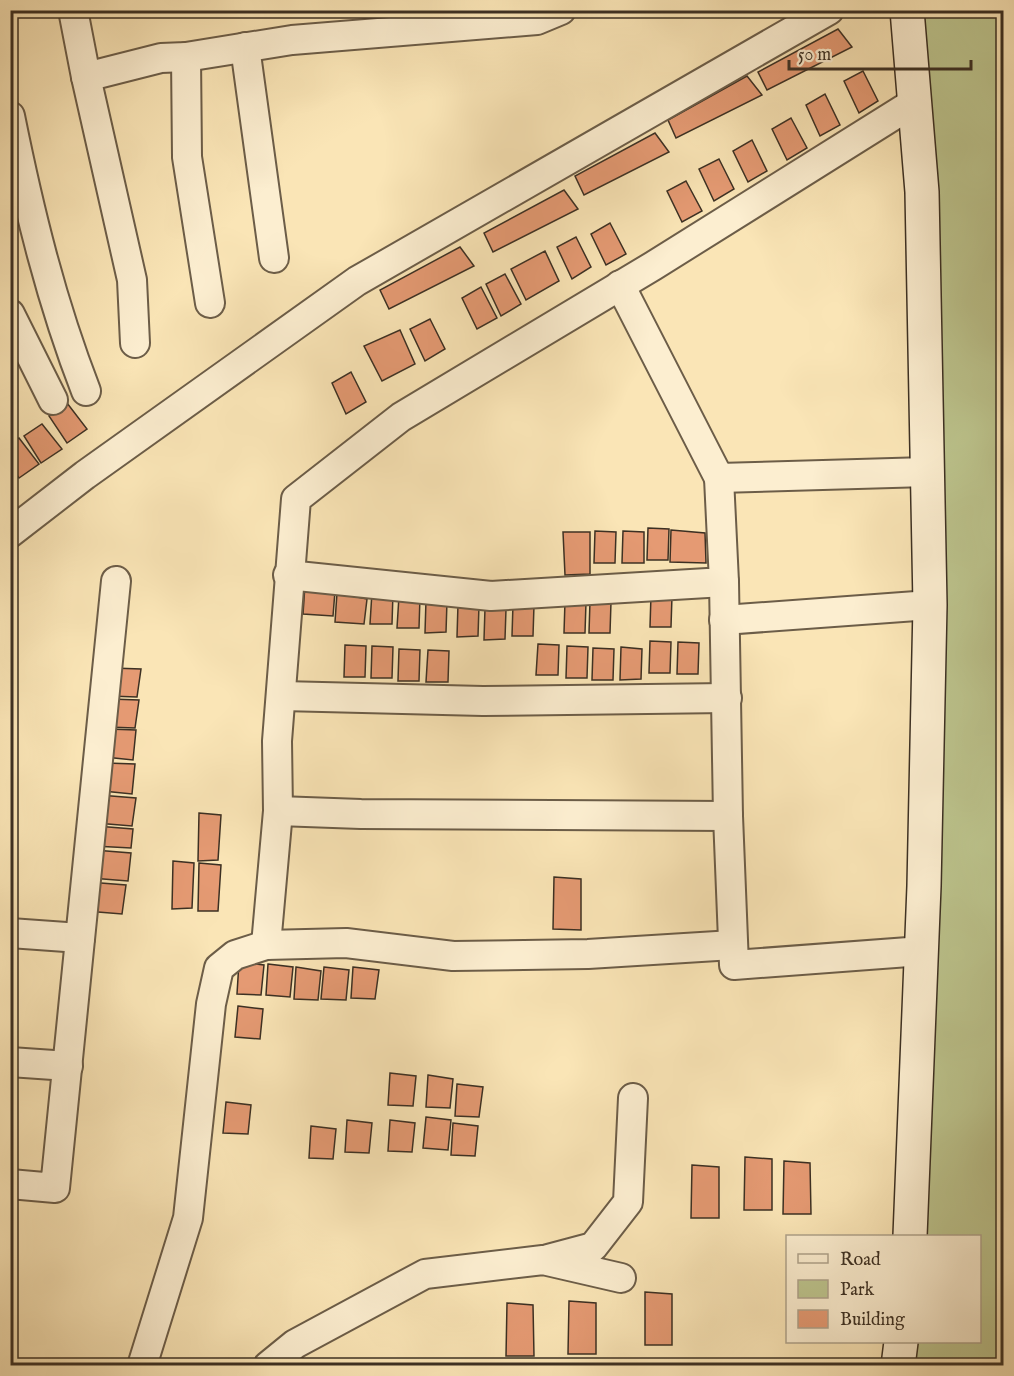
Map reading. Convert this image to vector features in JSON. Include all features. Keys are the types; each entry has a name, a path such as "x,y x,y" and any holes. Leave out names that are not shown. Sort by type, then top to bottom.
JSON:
{"street":[{"path":"74,10 86,77 132,280 135,343"},
{"path":"86,77 161,58 186,57 292,40 537,20 561,10"},
{"path":"10,533 85,475 357,281 829,10"},
{"path":"907,10 922,192 930,605 922,951 910,1235"},
{"path":"245,47 274,258"},
{"path":"186,57 187,157 210,303"},
{"path":"266,945 278,811 277,741 282,696 288,575 296,499 401,417 620,285 915,102"},
{"path":"10,116 29,213 64,335 86,391"},
{"path":"620,285 719,478 734,965 922,951"},
{"path":"10,314 53,400"},
{"path":"719,478 927,472"},
{"path":"288,575 491,596 724,582"},
{"path":"10,1184 55,1188 116,581"},
{"path":"724,620 930,605"},
{"path":"282,696 483,701 727,698"},
{"path":"278,811 373,814 728,816"},
{"path":"10,933 80,938"},
{"path":"142,1365 188,1218 211,1004 219,968 235,955 266,945 346,943 453,956 588,954 733,945"},
{"path":"10,1062 68,1066"},
{"path":"268,1365 295,1344 425,1274 543,1260 593,1247 628,1202 633,1098"},
{"path":"543,1260 621,1278"},
{"path":"898,1365 901,1343"}],"green space":[{"path":"907,11 1003,11 1003,1365 894,1366 895,1343 981,1343 981,1235 901,1235 925,827"}],"building":[{"path":"838,29 852,47 767,90 758,72"},
{"path":"863,71 878,101 859,113 844,81"},
{"path":"747,76 762,95 676,138 668,120"},
{"path":"825,94 840,125 820,136 806,105"},
{"path":"791,118 807,148 787,160 772,129"},
{"path":"655,133 669,152 584,195 575,176"},
{"path":"752,140 767,171 748,182 733,151"},
{"path":"719,159 734,189 714,201 699,169"},
{"path":"686,181 702,211 682,222 667,191"},
{"path":"564,190 578,209 493,252 484,233"},
{"path":"610,223 626,254 606,265 591,234"},
{"path":"576,237 591,267 572,279 557,247"},
{"path":"460,247 474,266 389,309 380,290"},
{"path":"545,251 559,281 526,300 511,269"},
{"path":"505,274 521,304 501,316 486,284"},
{"path":"481,287 497,318 477,329 462,298"},
{"path":"430,319 445,349 425,361 410,329"},
{"path":"400,330 415,364 382,381 364,346"},
{"path":"351,372 366,402 346,414 332,383"},
{"path":"67,403 87,429 67,443 49,416"},
{"path":"42,424 62,449 41,463 24,436"},
{"path":"19,438 39,464 19,478 10,465 10,444"},
{"path":"10,472 17,480 10,485"},
{"path":"648,528 669,529 668,560 647,560"},
{"path":"671,530 705,533 706,563 670,562"},
{"path":"595,531 616,532 615,563 594,563"},
{"path":"623,531 644,532 644,563 622,563"},
{"path":"563,532 590,532 590,574 565,575"},
{"path":"305,585 335,591 333,616 303,614"},
{"path":"372,592 393,593 392,624 370,624"},
{"path":"337,593 367,599 364,624 335,622"},
{"path":"651,595 672,596 671,627 650,627"},
{"path":"399,596 420,597 419,628 397,628"},
{"path":"426,600 447,601 446,632 425,633"},
{"path":"565,601 586,602 585,633 564,633"},
{"path":"590,601 611,602 610,633 589,633"},
{"path":"458,604 479,605 478,636 457,637"},
{"path":"513,604 534,605 533,636 512,636"},
{"path":"485,608 506,609 505,639 484,640"},
{"path":"650,641 671,642 670,673 649,673"},
{"path":"678,642 699,643 698,674 677,674"},
{"path":"538,644 559,645 558,675 536,675"},
{"path":"345,645 366,646 365,677 344,677"},
{"path":"372,646 393,647 392,678 371,678"},
{"path":"567,646 588,647 587,678 566,678"},
{"path":"621,647 642,649 641,679 620,680"},
{"path":"593,648 614,649 613,680 592,680"},
{"path":"399,649 420,650 419,681 398,681"},
{"path":"428,650 449,651 448,682 426,682"},
{"path":"112,668 141,669 137,697 109,696"},
{"path":"110,699 139,700 135,728 107,727"},
{"path":"108,729 136,730 133,760 105,757"},
{"path":"106,763 135,764 132,794 103,791"},
{"path":"99,795 136,798 132,826 96,823"},
{"path":"199,813 221,815 218,860 198,861"},
{"path":"96,826 133,829 131,848 94,846"},
{"path":"94,850 131,853 128,881 91,878"},
{"path":"173,861 194,863 192,908 172,909"},
{"path":"199,863 221,865 218,911 198,911"},
{"path":"554,877 581,879 581,930 553,929"},
{"path":"88,882 126,885 122,914 86,911"},
{"path":"239,962 264,965 261,995 237,994"},
{"path":"268,964 293,967 290,997 266,995"},
{"path":"296,967 321,971 318,1000 294,999"},
{"path":"324,967 349,970 346,1000 321,999"},
{"path":"353,967 379,970 375,999 351,998"},
{"path":"238,1006 263,1009 260,1039 235,1037"},
{"path":"390,1073 416,1076 413,1106 388,1105"},
{"path":"428,1075 453,1079 450,1108 426,1107"},
{"path":"457,1084 483,1087 479,1117 455,1116"},
{"path":"226,1102 251,1105 248,1134 223,1133"},
{"path":"426,1117 451,1120 448,1150 423,1148"},
{"path":"347,1120 372,1123 369,1153 345,1152"},
{"path":"390,1120 415,1123 412,1152 388,1151"},
{"path":"453,1123 478,1126 475,1156 451,1155"},
{"path":"311,1126 336,1129 333,1159 309,1158"},
{"path":"745,1157 772,1159 772,1210 744,1210"},
{"path":"784,1161 810,1163 811,1214 783,1214"},
{"path":"692,1165 719,1167 719,1218 691,1218"},
{"path":"645,1292 672,1294 672,1345 645,1345"},
{"path":"569,1301 596,1303 596,1354 568,1354"},
{"path":"507,1303 533,1305 534,1356 506,1356"}]}
